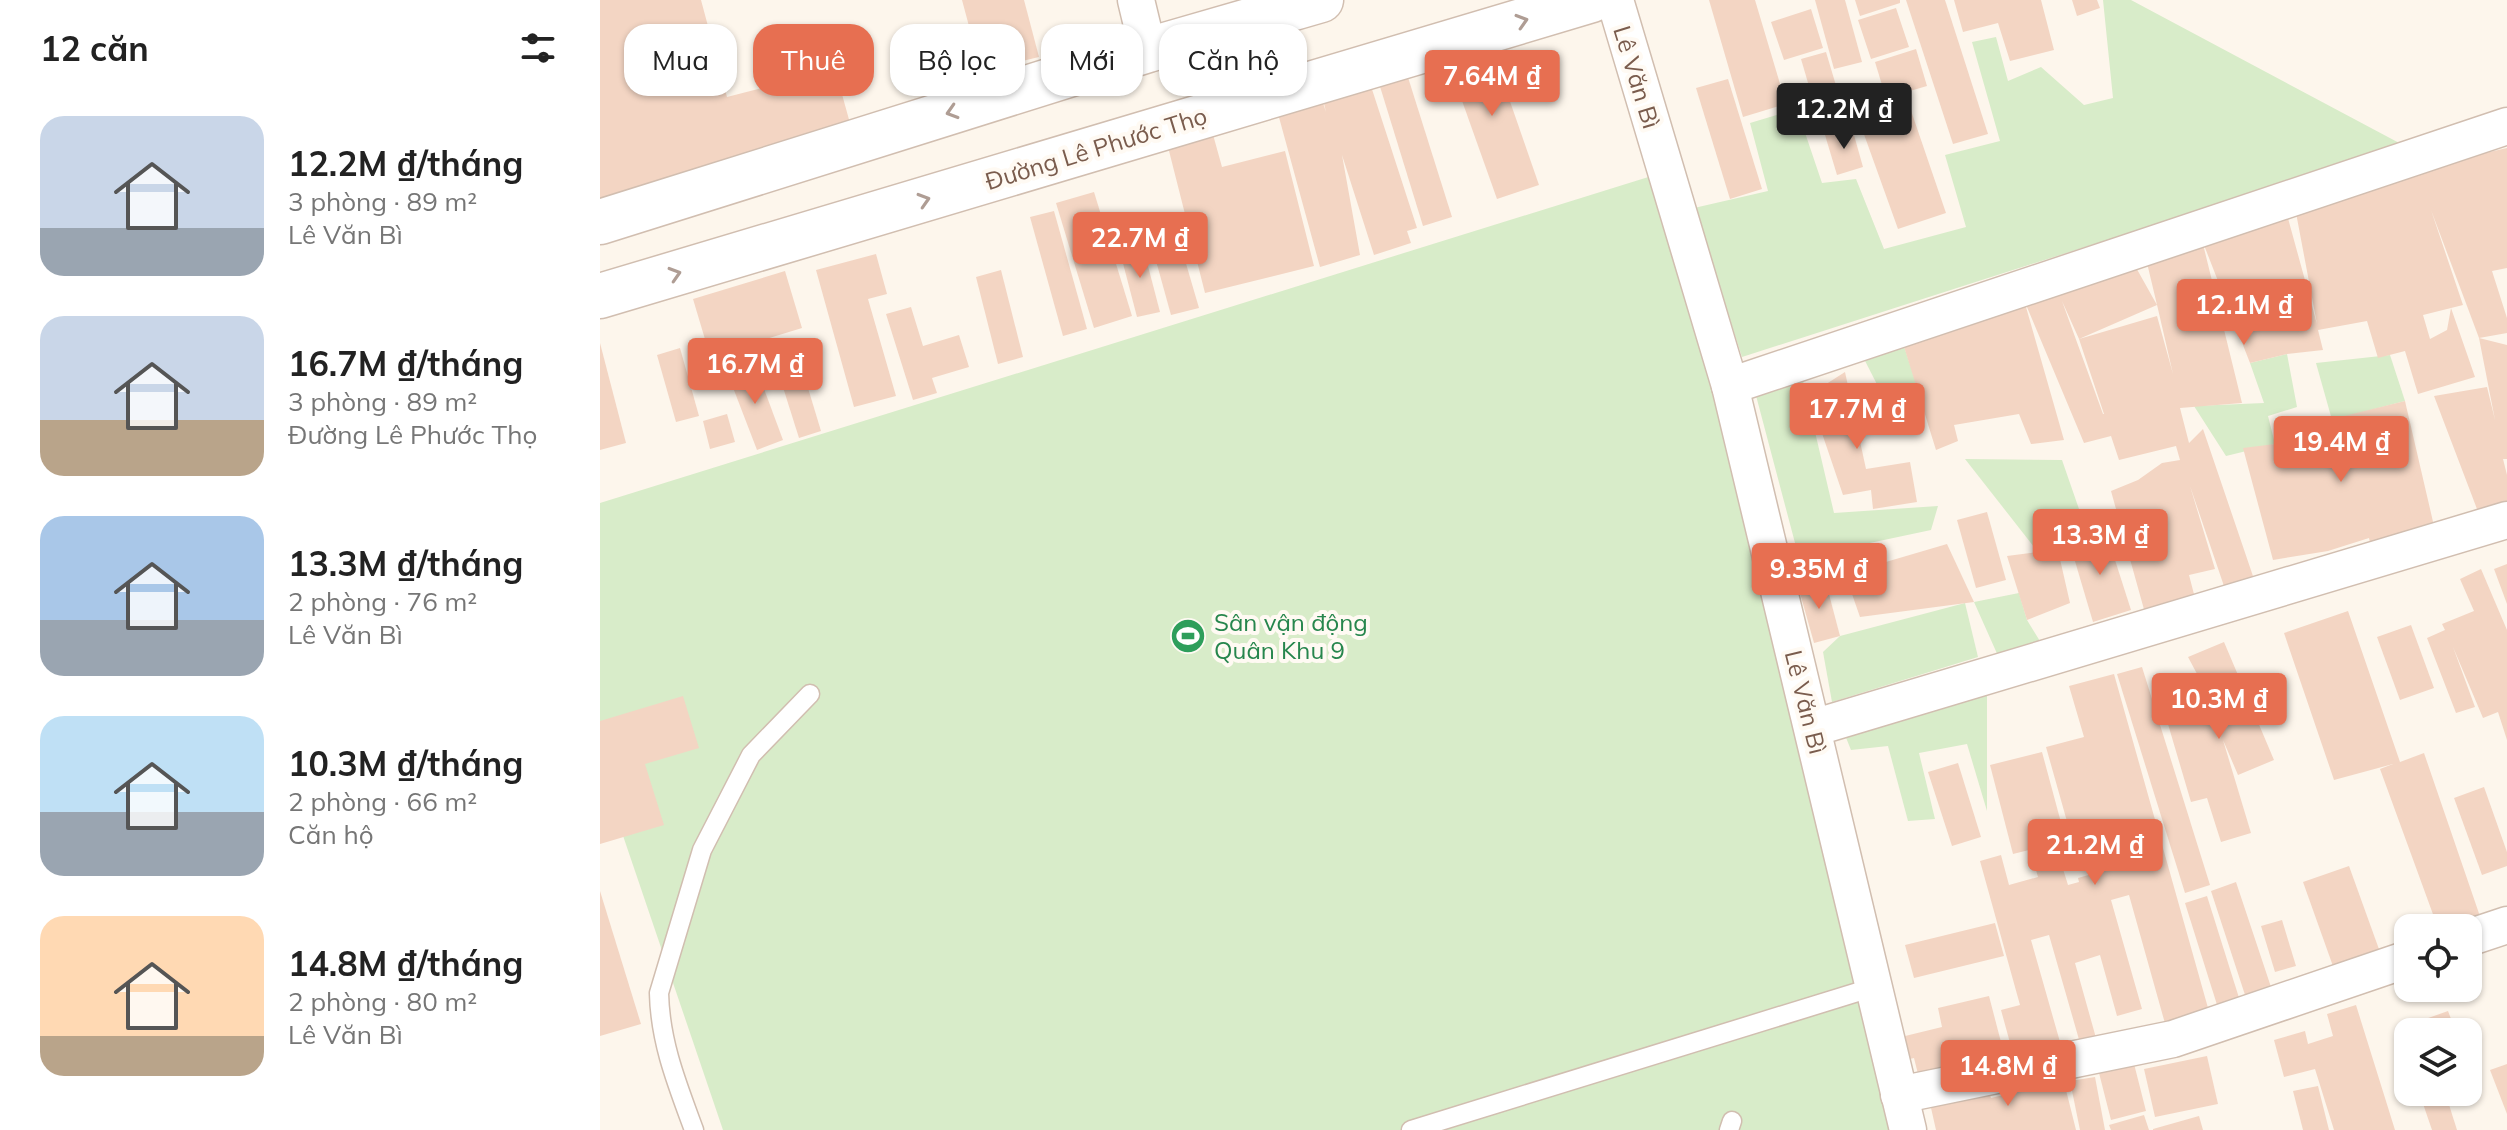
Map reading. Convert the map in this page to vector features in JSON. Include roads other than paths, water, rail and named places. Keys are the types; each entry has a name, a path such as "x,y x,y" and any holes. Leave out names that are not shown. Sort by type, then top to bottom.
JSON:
{"street":[{"path":"1136,0 1148,50"},
{"path":"600,222 1148,50 1321,0"},
{"name":"Đường Lê Phước Thọ","path":"600,296 1592,0"},
{"name":"Lê Văn Bì","path":"1615,0 1730,386 1908,1130"},
{"path":"1730,386 2507,126"},
{"path":"1813,728 2507,520"},
{"path":"2482,933 2507,925"},
{"path":"1899,1095 2173,1039 2394,964"}],"lane":[{"path":"694,1130 667,1055 659,1016 659,993 702,850 751,755 810,694"},
{"path":"1411,1130 1874,987"}],"place":[{"name":"Sân vận động Quân Khu 9","path":"1188,636"}]}
